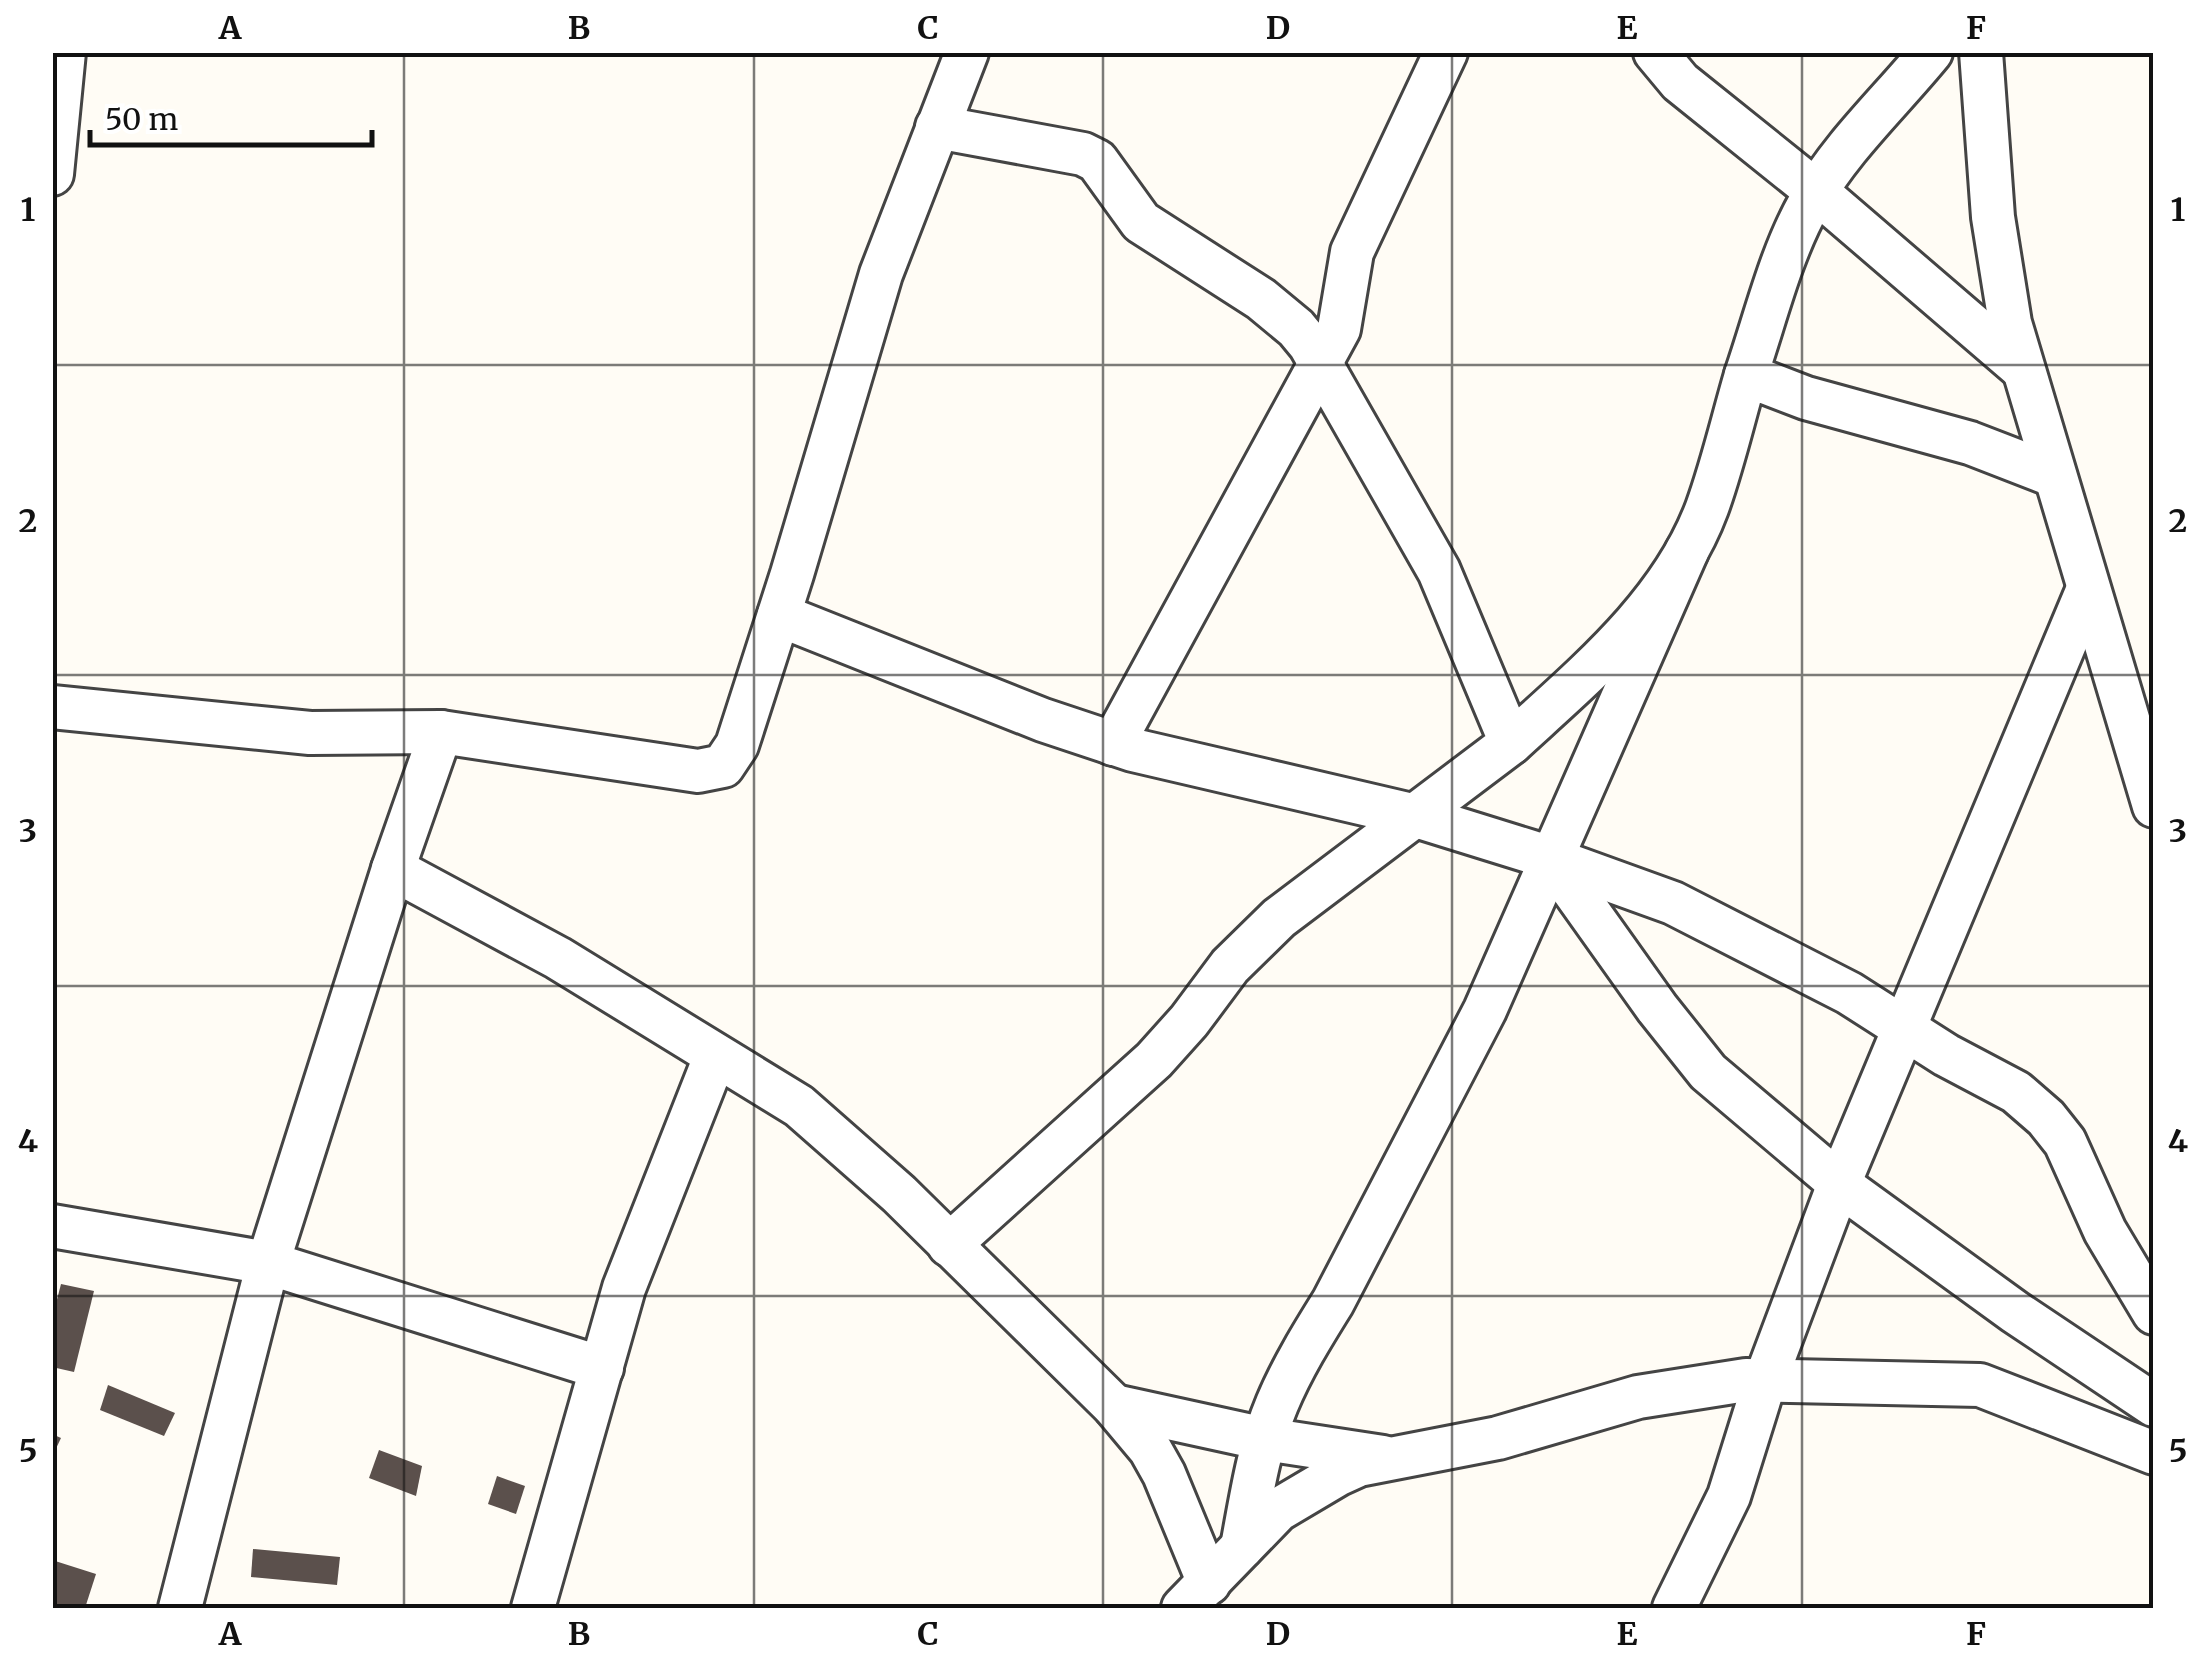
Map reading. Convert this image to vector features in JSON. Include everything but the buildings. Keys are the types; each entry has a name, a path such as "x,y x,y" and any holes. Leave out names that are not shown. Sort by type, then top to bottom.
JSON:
{"street":[{"path":"52,174 64,52"},
{"path":"52,707 310,733 441,732 698,771 723,766 738,745 881,274 966,52"},
{"path":"1113,744 1339,329 1352,252 1446,52"},
{"path":"1655,52 1680,82 1817,192 2023,369"},
{"path":"1242,1547 1276,1404 1485,1010 1706,511 1787,252 1817,192 1931,52"},
{"path":"1982,52 1993,217 2010,323 2154,806"},
{"path":"938,128 1084,154 1097,161 1141,222 1261,299 1296,328 1322,361 1439,571 1512,743"},
{"path":"1746,374 1806,398 1970,443 2055,476"},
{"path":"949,1245 1154,1060 1230,966 1279,918 1512,743 1641,618 1687,550"},
{"path":"1674,1608 1729,1496 1765,1381 1840,1184 2087,591"},
{"path":"779,616 1113,744 1416,816 1673,903 1849,994 2016,1092 2046,1118 2065,1142 2106,1230 2154,1313"},
{"path":"180,1608 268,1264 393,869 441,732"},
{"path":"1552,859 1656,1008 1708,1072 1840,1184 2015,1312 2154,1405"},
{"path":"393,869 558,958 799,1106 899,1194 1114,1406 1150,1449 1164,1474 1196,1596"},
{"path":"533,1608 624,1288 715,1057"},
{"path":"52,1226 268,1264 602,1368"},
{"path":"1196,1596 1278,1510 1359,1465 1498,1438 1638,1397 1746,1380 1980,1385 2154,1452"},
{"path":"1114,1406 1266,1439 1394,1458"}]}
